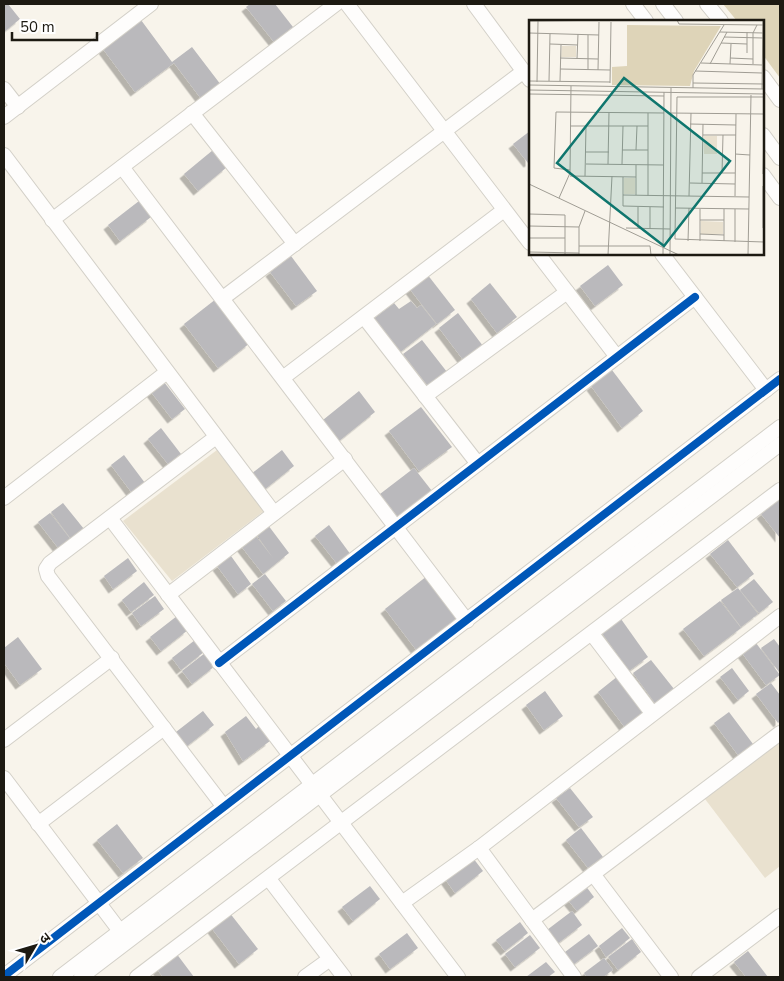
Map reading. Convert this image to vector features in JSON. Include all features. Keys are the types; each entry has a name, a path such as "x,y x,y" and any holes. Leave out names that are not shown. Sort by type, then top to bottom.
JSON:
{"street":[{"path":"4,117 151,4"},
{"path":"52,220 336,4"},
{"path":"346,4 529,242"},
{"path":"223,298 444,131 527,76 474,4"},
{"path":"633,4 645,20"},
{"path":"663,4 675,20"},
{"path":"707,4 719,20"},
{"path":"764,78 780,100"},
{"path":"4,88 18,107"},
{"path":"192,113 295,244"},
{"path":"764,136 780,158"},
{"path":"4,155 274,513"},
{"path":"122,167 467,621"},
{"path":"764,176 780,198"},
{"path":"284,378 504,210"},
{"path":"539,255 617,357"},
{"path":"663,255 766,390"},
{"path":"426,396 567,292"},
{"path":"218,664 695,297"},
{"path":"364,317 478,464"},
{"path":"4,498 167,372"},
{"path":"4,976 290,758 780,379"},
{"path":"60,977 124,936 314,791 780,427"},
{"path":"216,437 50,562 46,569 48,576 224,807"},
{"path":"314,791 780,444"},
{"path":"168,595 345,459"},
{"path":"137,977 780,490"},
{"path":"110,518 314,791 458,977"},
{"path":"402,903 478,848 780,616"},
{"path":"592,634 652,713"},
{"path":"4,740 112,658"},
{"path":"38,824 164,728"},
{"path":"532,920 780,733"},
{"path":"4,778 124,936"},
{"path":"478,848 574,977"},
{"path":"593,874 671,977"},
{"path":"268,879 344,977"},
{"path":"699,977 780,916"},
{"path":"81,977 124,936"},
{"path":"305,977 330,959"}],"shaded area":[{"path":"723,4 780,4 780,78 764,56 764,20 736,20"},
{"path":"217,450 264,511 172,581 123,521"},
{"path":"780,742 780,866 765,878 705,799"}],"building":[{"path":"4,4 8,4 20,19 4,32"},
{"path":"250,4 275,4 293,27 274,42 246,7"},
{"path":"141,20 172,62 192,47 221,85 202,100 174,63 135,92 103,49"},
{"path":"529,132 529,162 528,163 513,144"},
{"path":"213,150 227,167 198,191 184,174"},
{"path":"139,201 151,217 120,241 108,225"},
{"path":"291,256 317,291 296,306 270,272"},
{"path":"608,265 623,285 595,306 580,286"},
{"path":"427,274 455,310 437,324 409,288"},
{"path":"490,283 517,317 497,333 471,299"},
{"path":"216,299 250,343 218,368 184,324"},
{"path":"411,301 417,308 421,305 436,324 399,353 373,319 394,303 399,309"},
{"path":"458,313 483,346 464,361 439,328"},
{"path":"422,340 447,372 428,386 403,354"},
{"path":"612,370 643,411 622,428 591,386"},
{"path":"164,382 185,409 172,419 151,392"},
{"path":"359,391 375,412 339,441 323,420"},
{"path":"421,407 452,447 419,471 389,431"},
{"path":"161,428 181,454 168,464 148,439"},
{"path":"282,450 294,466 264,490 251,474"},
{"path":"124,455 148,487 135,497 111,465"},
{"path":"414,468 432,491 398,517 380,494"},
{"path":"780,499 780,538 761,514"},
{"path":"63,503 84,529 71,539 51,512"},
{"path":"50,513 71,540 59,549 38,522"},
{"path":"268,525 289,553 263,574 241,546 255,535 273,558 256,534"},
{"path":"329,525 351,555 338,565 315,536"},
{"path":"728,540 754,574 737,587 710,554"},
{"path":"231,556 251,584 238,594 217,566"},
{"path":"128,558 137,571 113,589 104,576"},
{"path":"265,574 286,601 273,611 252,584"},
{"path":"427,576 461,620 417,651 385,609"},
{"path":"754,579 773,602 759,613 740,590"},
{"path":"144,582 154,595 131,612 122,600"},
{"path":"738,588 758,614 741,627 721,600"},
{"path":"155,596 164,609 141,626 132,613"},
{"path":"720,601 741,628 704,656 683,629"},
{"path":"177,616 188,630 161,651 150,637"},
{"path":"621,619 648,657 629,671 602,633"},
{"path":"18,637 42,669 20,685 4,663 4,648"},
{"path":"774,639 780,647 779,672 761,648"},
{"path":"195,640 204,652 181,670 172,658"},
{"path":"756,643 780,675 766,685 742,653"},
{"path":"205,653 215,666 192,684 182,671"},
{"path":"651,660 674,689 655,703 633,673"},
{"path":"732,668 749,691 738,700 720,677"},
{"path":"618,676 647,714 626,729 598,692"},
{"path":"771,683 780,695 780,721 778,723 756,694"},
{"path":"545,691 563,716 544,730 526,705"},
{"path":"203,711 214,725 187,746 176,732"},
{"path":"729,712 753,744 738,755 714,723"},
{"path":"246,716 256,729 259,726 270,741 243,761 225,732"},
{"path":"570,788 593,817 579,827 556,798"},
{"path":"117,824 143,858 123,873 97,840"},
{"path":"581,828 603,857 588,868 566,840"},
{"path":"473,858 483,871 455,893 445,879"},
{"path":"585,885 594,897 577,911 567,899"},
{"path":"370,886 380,899 353,921 342,907"},
{"path":"572,911 582,925 557,944 547,930"},
{"path":"229,912 258,949 239,964 210,926"},
{"path":"520,922 528,933 505,951 496,940"},
{"path":"622,928 630,938 606,957 599,946"},
{"path":"407,933 418,948 390,969 379,954"},
{"path":"589,934 598,946 574,964 565,952"},
{"path":"530,935 540,948 515,967 505,954"},
{"path":"632,939 641,952 618,970 608,957"},
{"path":"748,951 768,977 746,977 734,962"},
{"path":"176,953 194,977 163,977 156,968"},
{"path":"604,958 613,970 603,977 587,977 584,973"},
{"path":"546,962 555,972 548,977 526,977"}],"cycle path":[{"path":"219,663 695,297"},
{"path":"4,976 780,379"}]}
